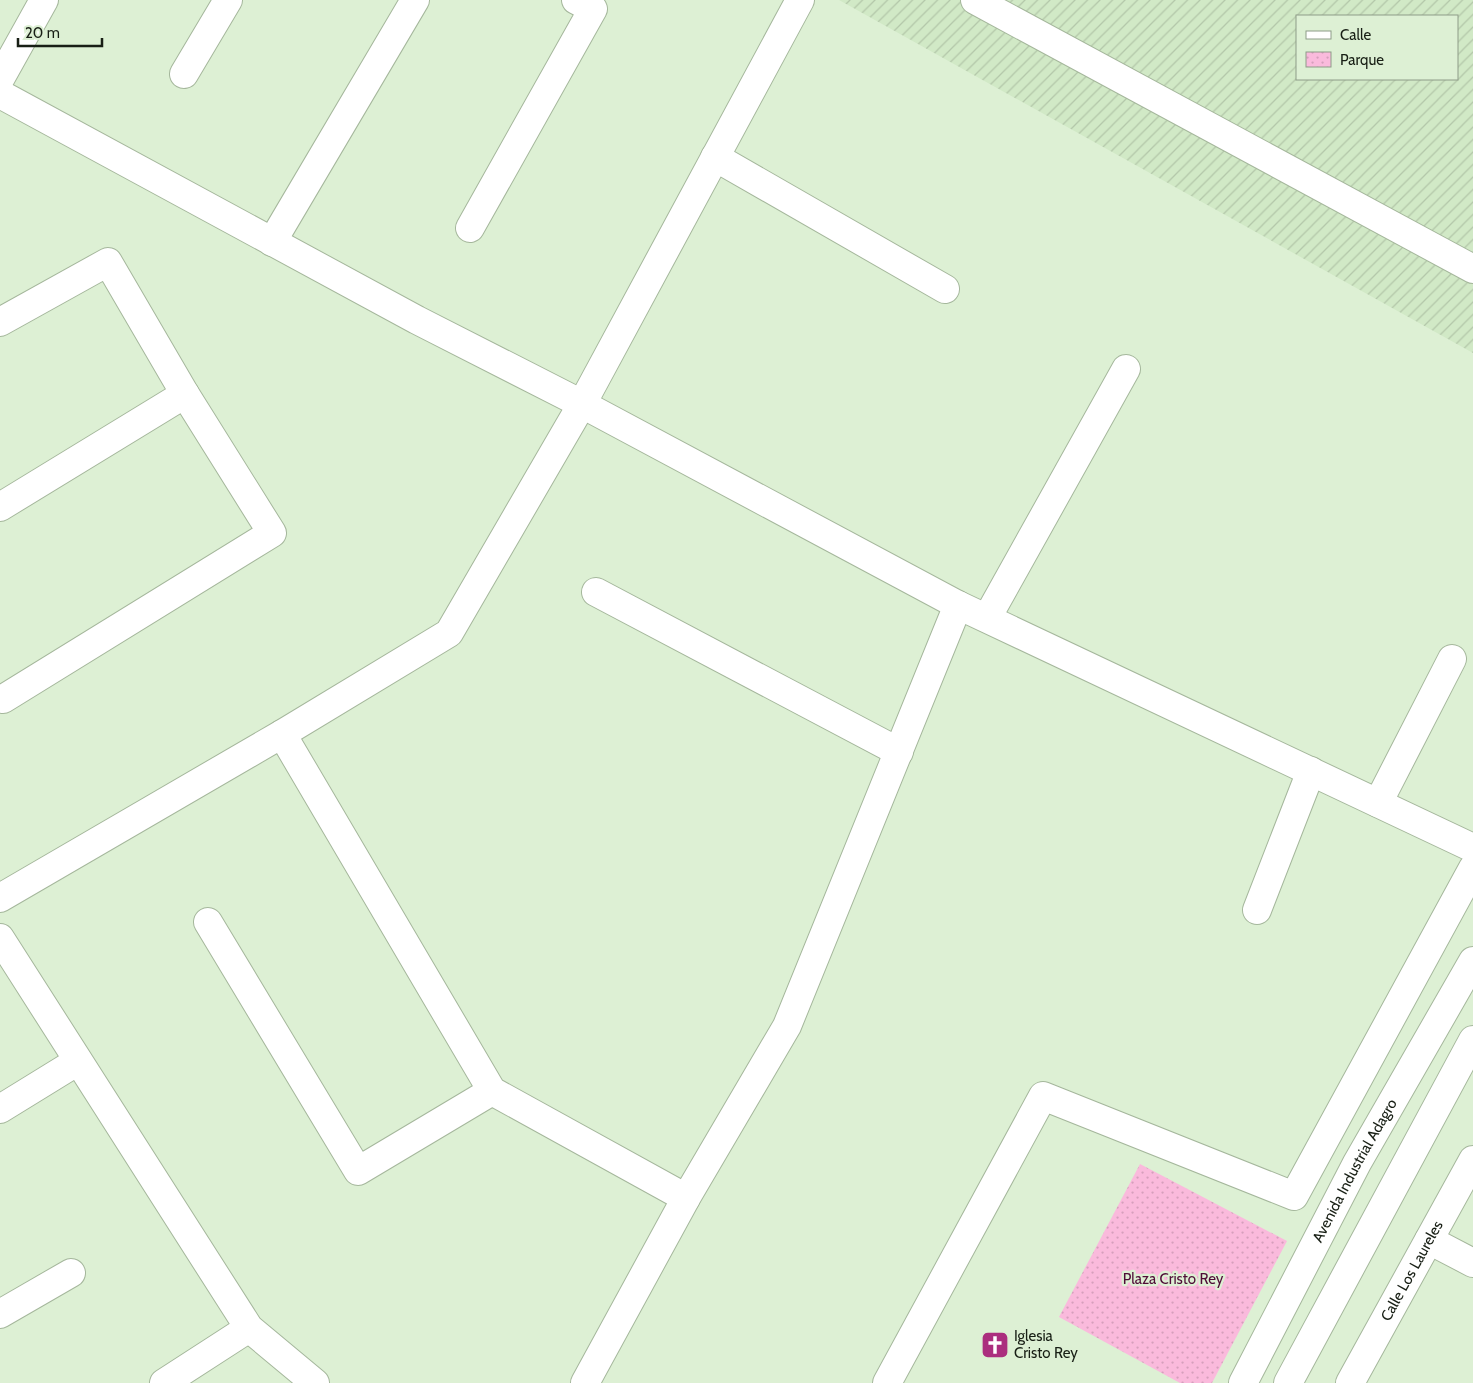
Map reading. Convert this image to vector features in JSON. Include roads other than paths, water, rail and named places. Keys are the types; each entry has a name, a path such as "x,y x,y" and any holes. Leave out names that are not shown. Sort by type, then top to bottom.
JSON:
{"street":[{"path":"0,79 44,0"},
{"path":"184,74 228,0"},
{"path":"272,242 415,0"},
{"path":"470,228 593,9 576,0"},
{"path":"0,898 282,734 449,633 582,404 800,0"},
{"path":"975,0 1473,269"},
{"path":"0,94 417,320 582,404 958,605 1473,848"},
{"path":"715,157 945,288"},
{"path":"0,322 108,262 185,394 272,533 4,699"},
{"path":"987,618 1126,369"},
{"path":"0,507 185,394"},
{"path":"596,592 898,752"},
{"path":"585,1383 686,1198 787,1026 958,605"},
{"path":"1378,803 1452,659"},
{"path":"282,734 492,1091 686,1198"},
{"path":"1256,910 1310,771"},
{"path":"887,1383 1043,1096 1294,1196 1473,868"},
{"path":"208,922 358,1171 492,1091"},
{"path":"0,938 249,1328 315,1383"},
{"name":"Avenida Industrial Adagro","path":"1243,1383 1358,1163 1473,960"},
{"path":"1288,1383 1473,1040"},
{"path":"0,1109 78,1061"},
{"name":"Calle Los Laureles","path":"1350,1383 1473,1160"},
{"path":"1429,1240 1473,1264"},
{"path":"0,1314 71,1273"},
{"path":"164,1383 249,1328"}],"place":[{"name":"Iglesia Cristo Rey","path":"995,1345"}],"park label":[{"name":"Plaza Cristo Rey","path":"1173,1279"}]}
